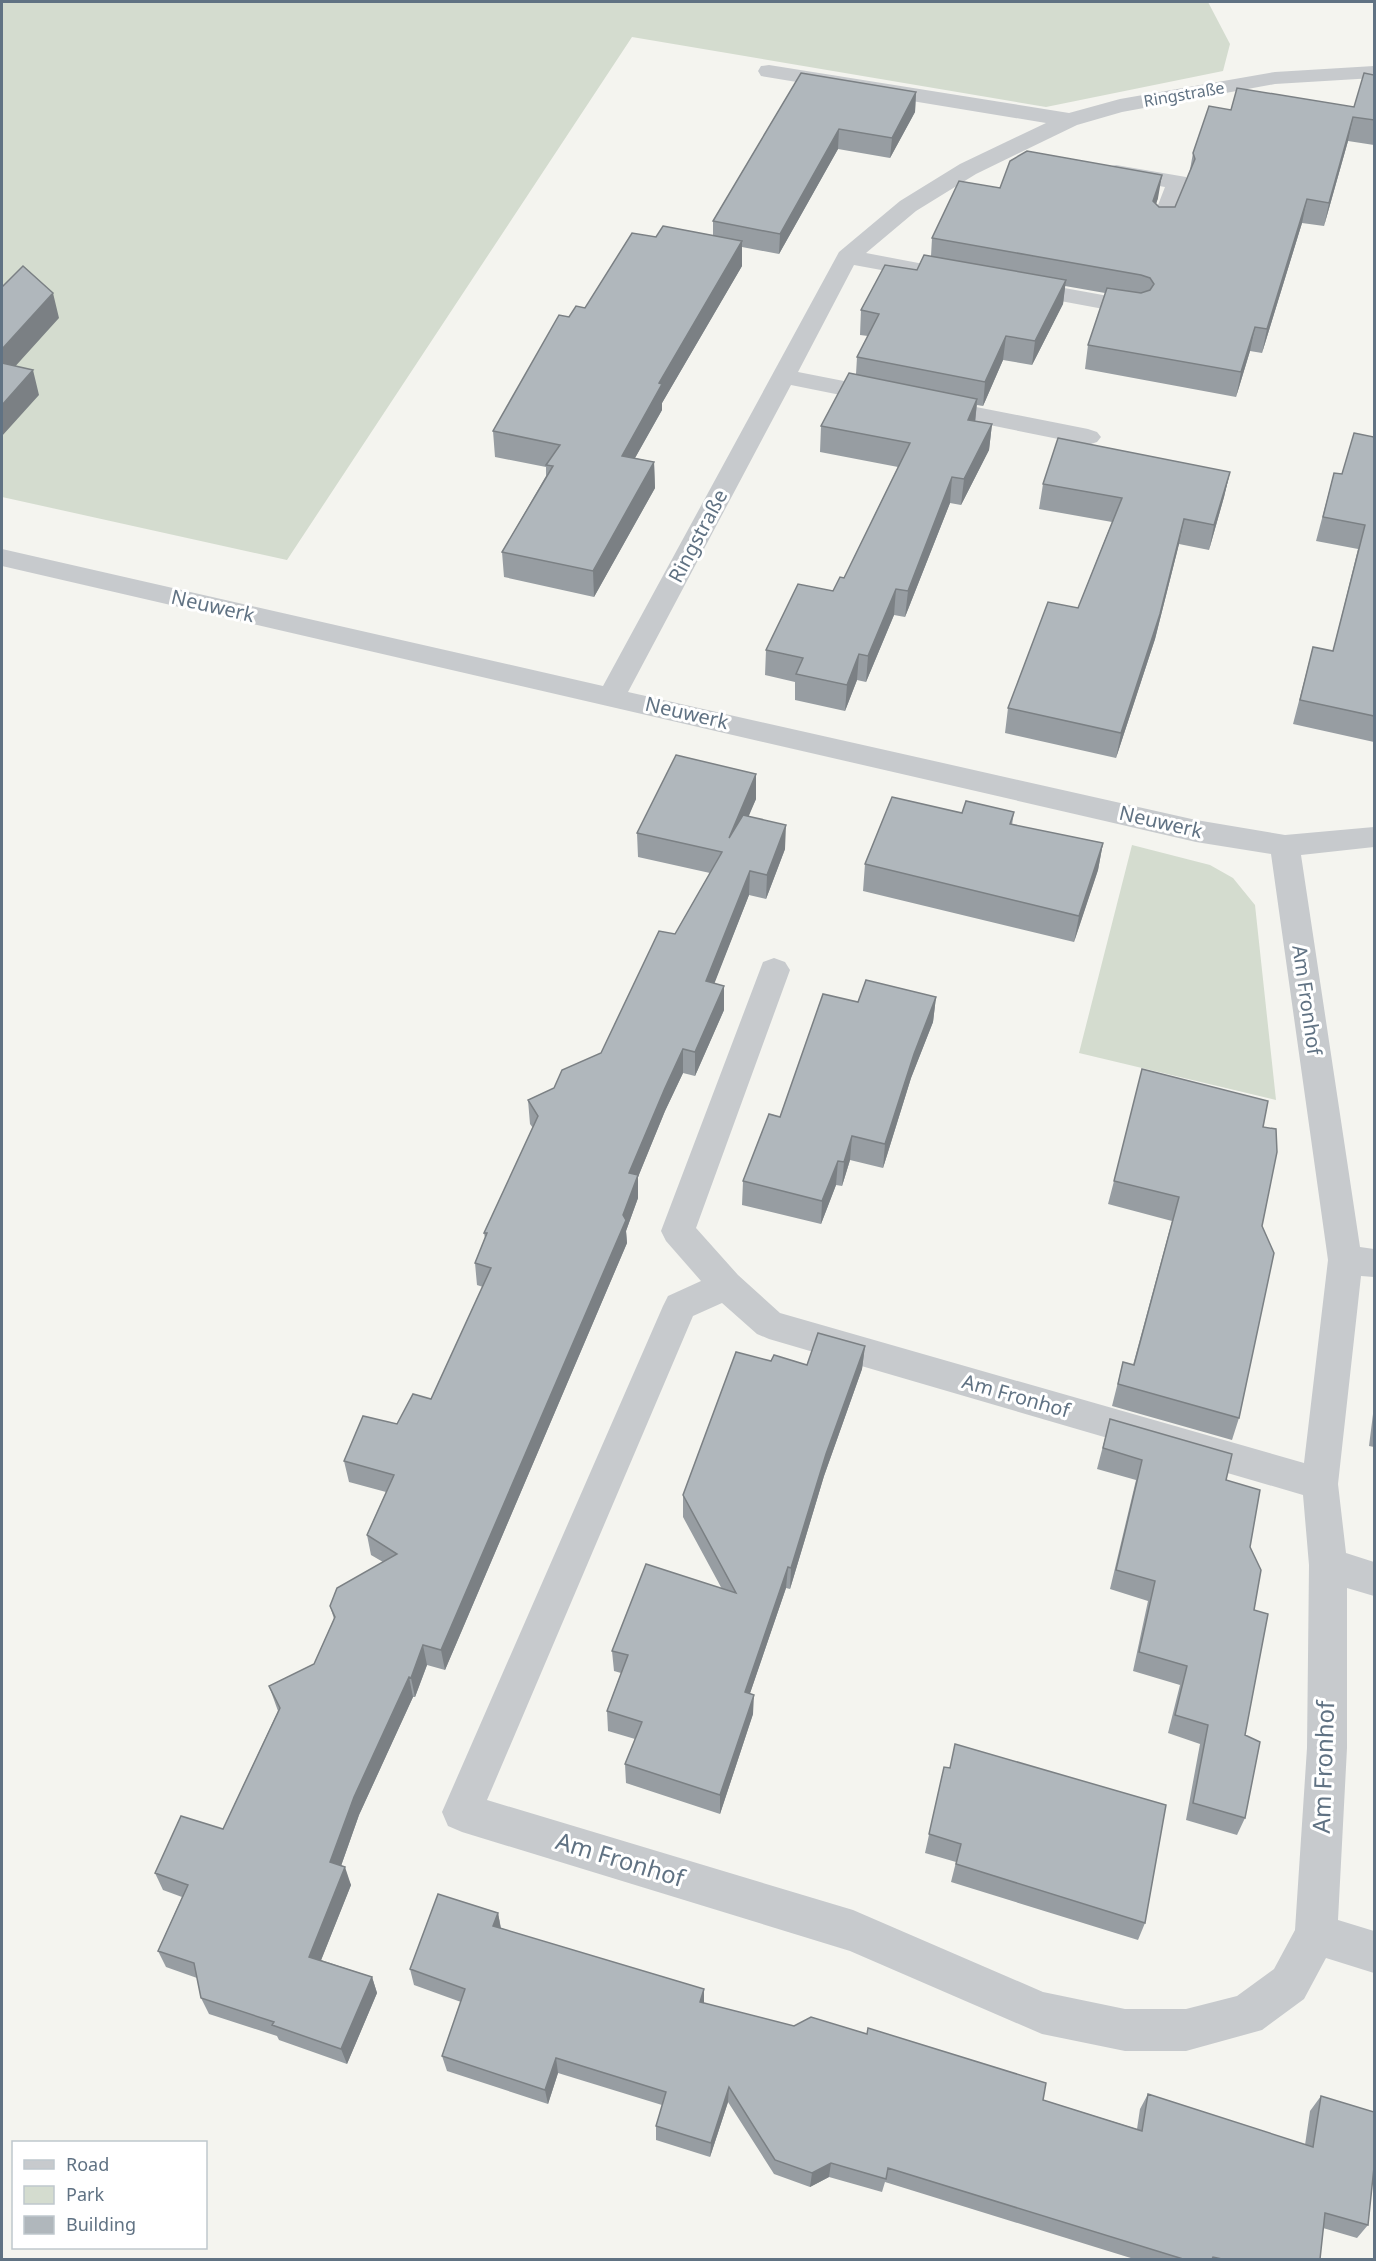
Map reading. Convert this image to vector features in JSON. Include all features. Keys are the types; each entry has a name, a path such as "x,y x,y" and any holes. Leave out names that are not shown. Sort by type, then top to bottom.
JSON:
{"street":[{"path":"769,71 1069,120"},
{"name":"Ringstraße","path":"612,696 847,257 908,206 968,169 1069,120 1120,106 1275,78 1374,72"},
{"path":"1002,153 1037,159"},
{"path":"1096,169 1178,182 1163,223"},
{"path":"847,257 1136,308"},
{"path":"783,376 1088,437"},
{"name":"Neuwerk","path":"2,558 1196,831 1285,846 1374,837"},
{"name":"Am Fronhof","path":"726,1285 680,1306 462,1812 853,1931 1042,2013 1125,2030 1186,2030 1247,2015 1289,1984 1316,1934 1328,1748 1328,1565 1320,1484 1360,1262 1285,846"},
{"name":"Am Fronhof","path":"774,970 678,1231 726,1285 769,1324 1320,1484"},
{"path":"1328,1565 1374,1579"},
{"path":"1316,1934 1374,1952"}],"green space":[{"path":"2,2 1208,2 1230,44 1223,71 1046,107 632,37 287,560 2,497"},
{"path":"1132,845 1210,865 1233,878 1255,905 1276,1100 1079,1053"}],"building":[{"path":"801,73 916,92 892,138 839,129 780,234 713,221"},
{"path":"1364,73 1374,75 1374,120 1353,117 1329,203 1307,199 1267,329 1255,327 1241,372 1088,345 1107,288 1141,293 1150,290 1154,284 1150,278 932,238 959,181 1000,188 1010,161 1027,151 1162,175 1153,201 1159,207 1175,207 1195,159 1193,153 1209,106 1231,110 1237,88 1354,107"},
{"path":"663,226 742,241 659,383 662,384 622,456 654,462 593,571 502,552 553,466 546,465 560,445 493,431 559,315 569,317 576,306 585,308 632,233 656,237"},
{"path":"924,255 1066,280 1035,341 1006,336 985,382 857,357 879,314 861,310 885,265 917,270"},
{"path":"23,266 53,293 2,349 2,287"},
{"path":"2,363 33,370 2,405"},
{"path":"849,373 977,399 968,420 992,424 964,479 952,477 908,591 896,589 868,656 859,654 847,685 796,674 803,658 766,650 798,584 833,591 840,577 844,578 910,443 821,426"},
{"path":"1354,433 1374,437 1374,716 1300,700 1313,647 1333,651 1365,525 1323,517 1334,473 1342,474"},
{"path":"1058,438 1230,472 1214,525 1184,519 1160,614 1121,733 1008,708 1048,602 1078,608 1122,498 1043,484"},
{"path":"676,755 756,774 729,838 743,815 786,825 767,875 750,871 706,981 724,986 695,1052 683,1049 665,1088 629,1173 638,1175 623,1215 626,1220 441,1650 423,1645 411,1678 409,1677 354,1797 330,1862 345,1867 309,1957 372,1977 341,2049 272,2025 274,2022 201,1998 194,1963 158,1951 188,1885 155,1873 181,1816 223,1829 280,1708 269,1686 314,1664 335,1617 330,1606 337,1588 397,1554 367,1535 394,1475 344,1461 363,1416 397,1424 413,1394 431,1399 491,1268 475,1263 487,1233 484,1233 538,1116 528,1100 554,1088 562,1070 601,1053 659,931 675,934 722,852 637,833"},
{"path":"892,797 962,813 966,801 1014,812 1010,824 1103,843 1079,916 865,864"},
{"path":"866,980 936,997 914,1054 885,1144 852,1136 844,1162 838,1161 822,1201 743,1181 769,1114 780,1117 823,994 858,1002"},
{"path":"1142,1069 1268,1101 1263,1127 1276,1129 1277,1152 1262,1226 1274,1253 1239,1418 1118,1384 1123,1362 1134,1365 1179,1197 1114,1181"},
{"path":"818,1333 865,1346 826,1454 791,1568 788,1567 745,1692 754,1695 720,1795 625,1764 642,1722 607,1711 628,1655 612,1651 646,1564 736,1593 683,1495 736,1352 771,1361 774,1355 807,1365"},
{"path":"1110,1419 1232,1454 1226,1480 1260,1490 1250,1547 1261,1570 1254,1610 1268,1614 1245,1735 1260,1742 1245,1818 1193,1803 1208,1725 1175,1715 1187,1666 1139,1652 1155,1581 1116,1570 1142,1460 1103,1448"},
{"path":"955,1744 1166,1805 1145,1923 956,1864 961,1844 929,1834 944,1767 950,1768"},
{"path":"438,1894 498,1913 493,1926 704,1989 700,2002 794,2026 811,2017 867,2034 868,2028 1046,2083 1043,2100 1142,2131 1148,2094 1313,2147 1321,2096 1374,2112 1374,2167 1368,2225 1325,2213 1320,2259 1222,2259 1213,2257 1212,2259 1183,2259 888,2168 886,2179 831,2163 812,2173 775,2160 729,2087 711,2143 656,2126 666,2092 556,2058 545,2090 442,2056 465,1989 410,1969"}]}
